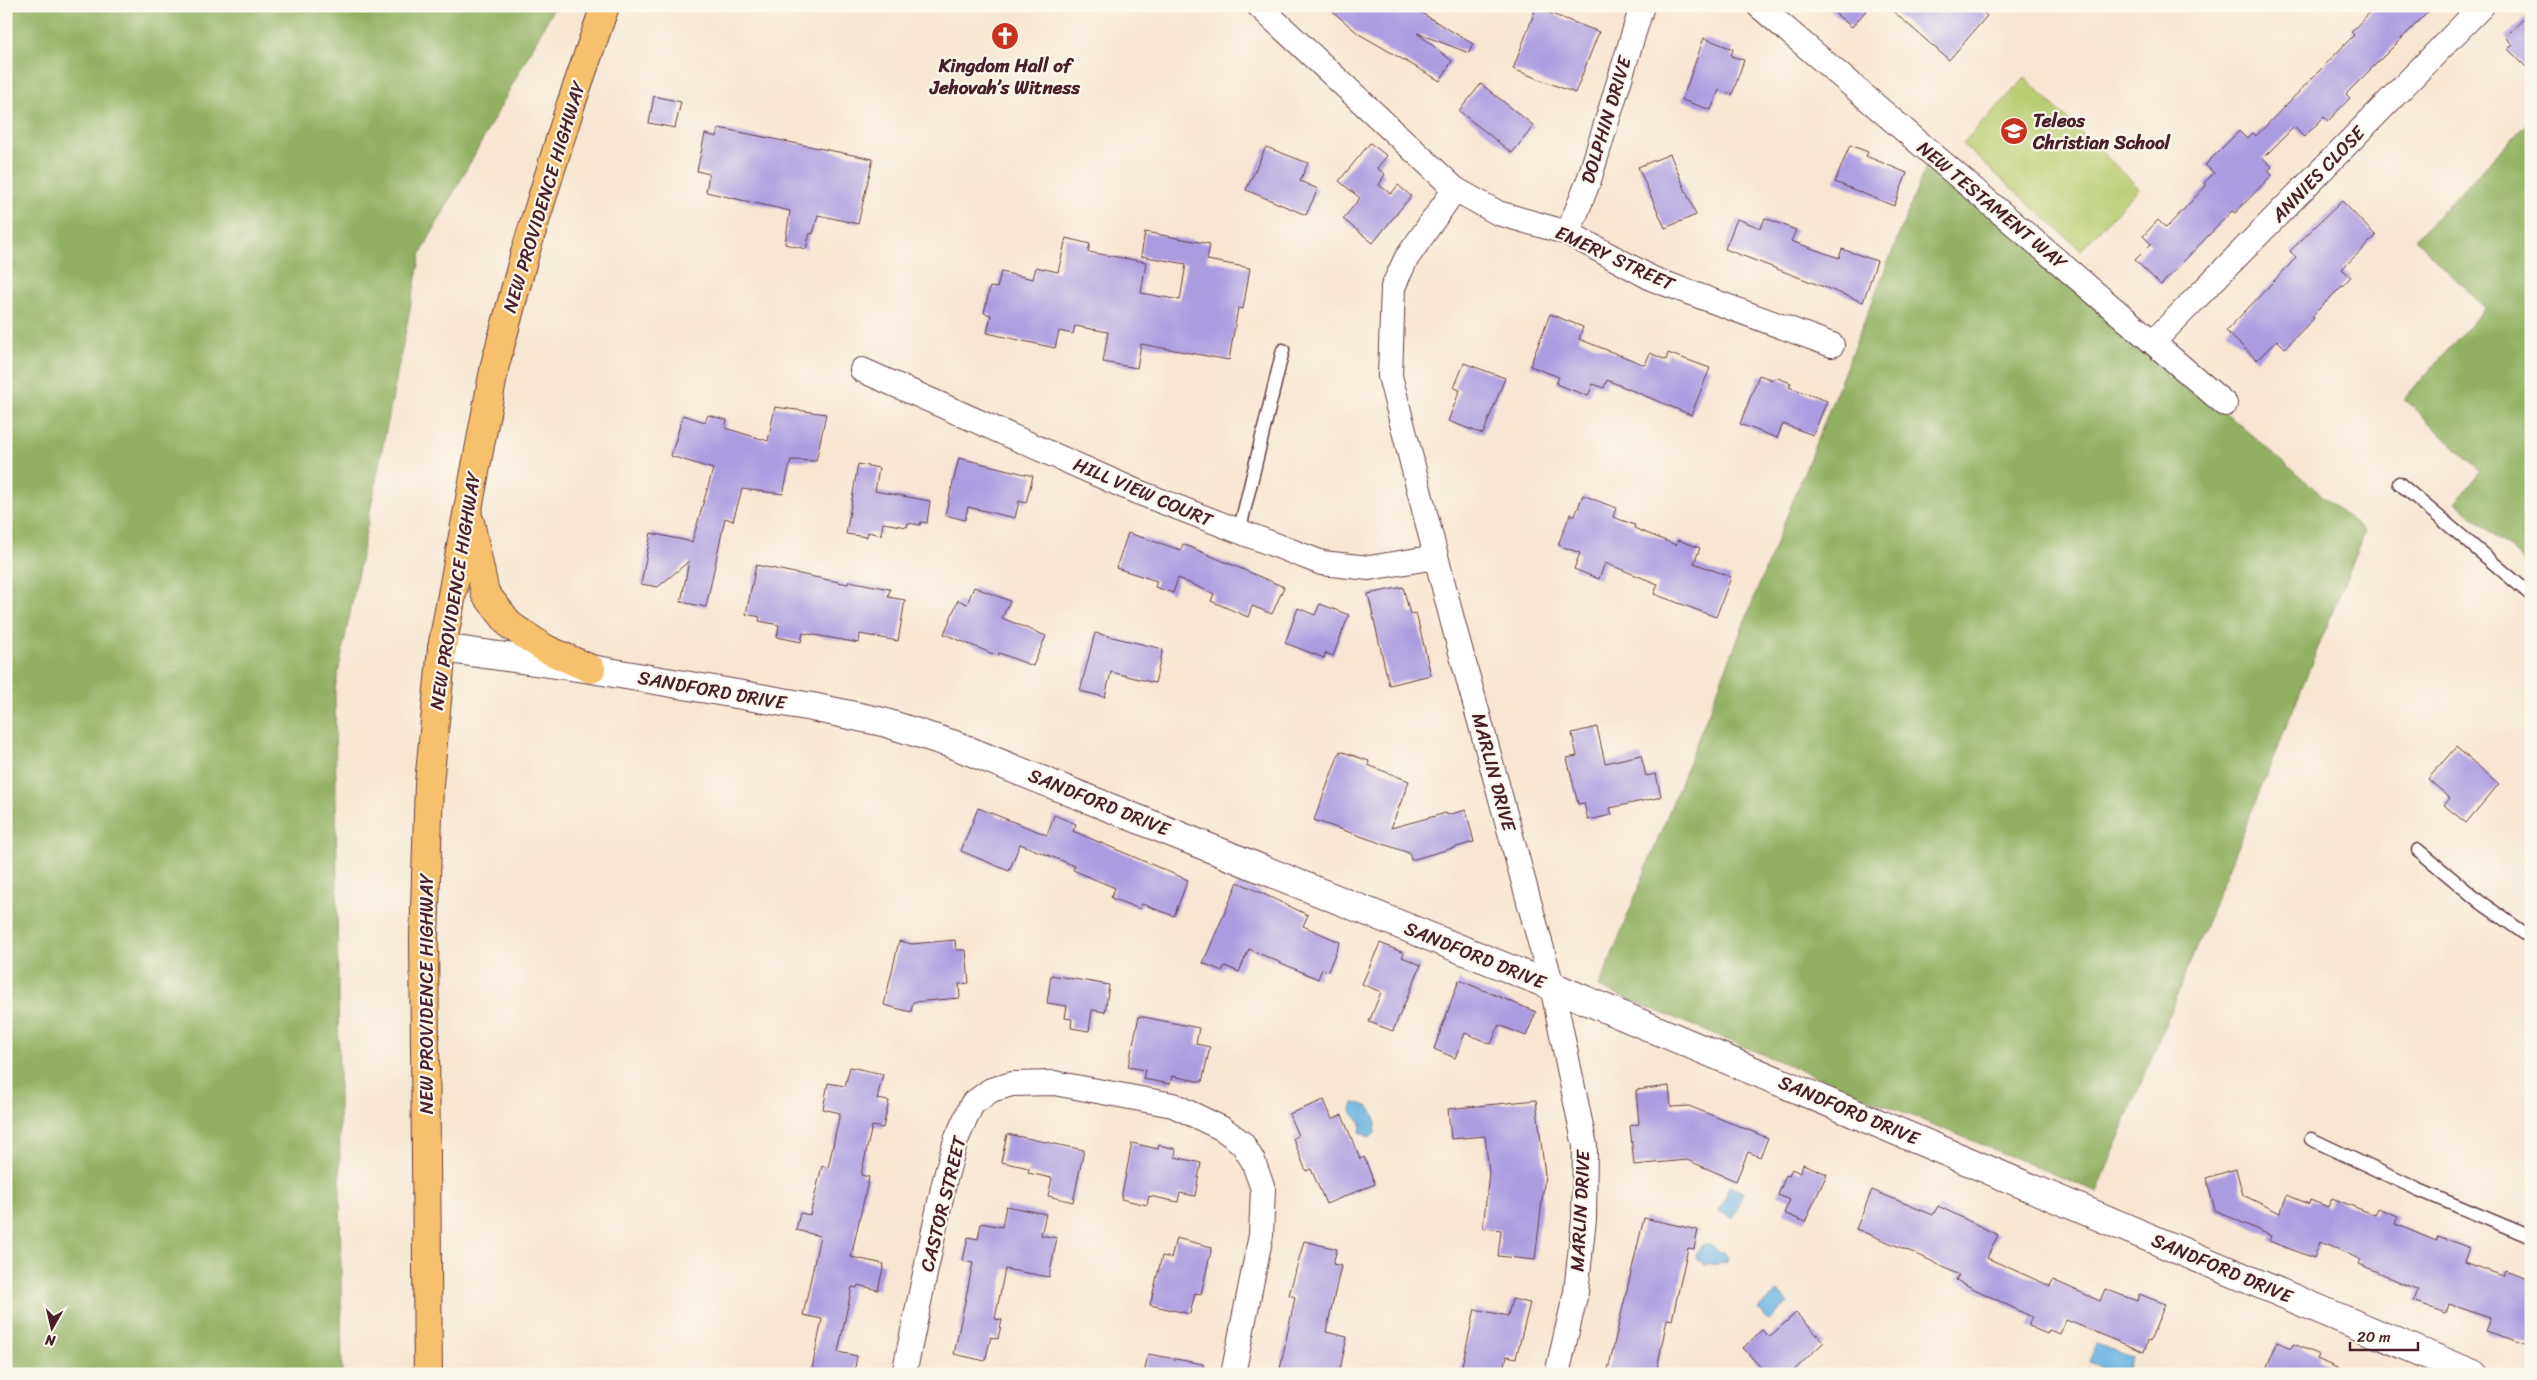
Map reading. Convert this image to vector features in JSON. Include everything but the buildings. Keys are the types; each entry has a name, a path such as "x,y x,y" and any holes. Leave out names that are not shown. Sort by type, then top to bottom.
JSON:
{"highway":[{"name":"NEW PROVIDENCE HIGHWAY","path":"428,1374 424,938 428,784 442,648 495,365 523,262 570,104 605,6"},
{"path":"467,508 485,592 490,599 511,626 546,649 591,669"}],"street":[{"name":"EMERY STREET","path":"1260,6 1455,189 1498,213 1568,232 1653,279 1832,345"},
{"name":"DOLPHIN DRIVE","path":"1568,232 1589,180 1642,6"},
{"name":"NEW TESTAMENT WAY","path":"1759,6 2225,404"},
{"name":"ANNIES CLOSE","path":"2153,342 2482,6"},
{"name":"MARLIN DRIVE","path":"1455,189 1403,266 1393,287 1390,328 1390,376 1436,557 1552,986 1585,1146 1584,1219 1576,1292 1557,1374"},
{"name":"HILL VIEW COURT","path":"862,370 1135,491 1322,563 1369,568 1436,557"},
{"name":"SANDFORD DRIVE","path":"442,648 591,669 812,707 883,722 952,744 1552,986 2473,1374"},
{"name":"CASTOR STREET","path":"904,1374 932,1236 956,1140 972,1104 990,1090 1012,1084 1054,1083 1173,1105 1223,1129 1242,1143 1253,1162 1263,1189 1261,1235 1233,1374"}],"lane":[{"path":"1239,532 1282,350"},
{"path":"2399,483 2531,595"},
{"path":"2418,850 2480,902 2531,938"},
{"path":"2311,1139 2419,1190 2531,1237"}],"green space":[{"path":"6,6 555,6 421,253 335,689 342,1374 6,1374"},
{"path":"2025,78 2139,188 2081,250 1962,144"},
{"path":"2531,119 2531,567 2456,502 2480,471 2404,399 2485,308 2415,239"},
{"path":"1929,159 2365,532 2097,1192 1599,987"}],"water":[{"path":"1354,1103 1370,1108 1375,1116 1375,1133 1370,1138 1360,1132 1361,1124 1352,1113 1351,1108"},
{"path":"1730,1186 1743,1192 1733,1218 1719,1212"},
{"path":"1708,1244 1718,1251 1724,1252 1728,1259 1726,1263 1705,1265 1697,1259 1696,1253 1702,1245"},
{"path":"1778,1291 1788,1303 1768,1321 1758,1309"},
{"path":"2096,1344 2132,1357 2126,1374 2120,1374 2089,1362"}],"place":[{"name":"Kingdom Hall of Jehovah’s Witness","path":"1005,36"},
{"name":"Teleos Christian School","path":"2014,131"}]}
